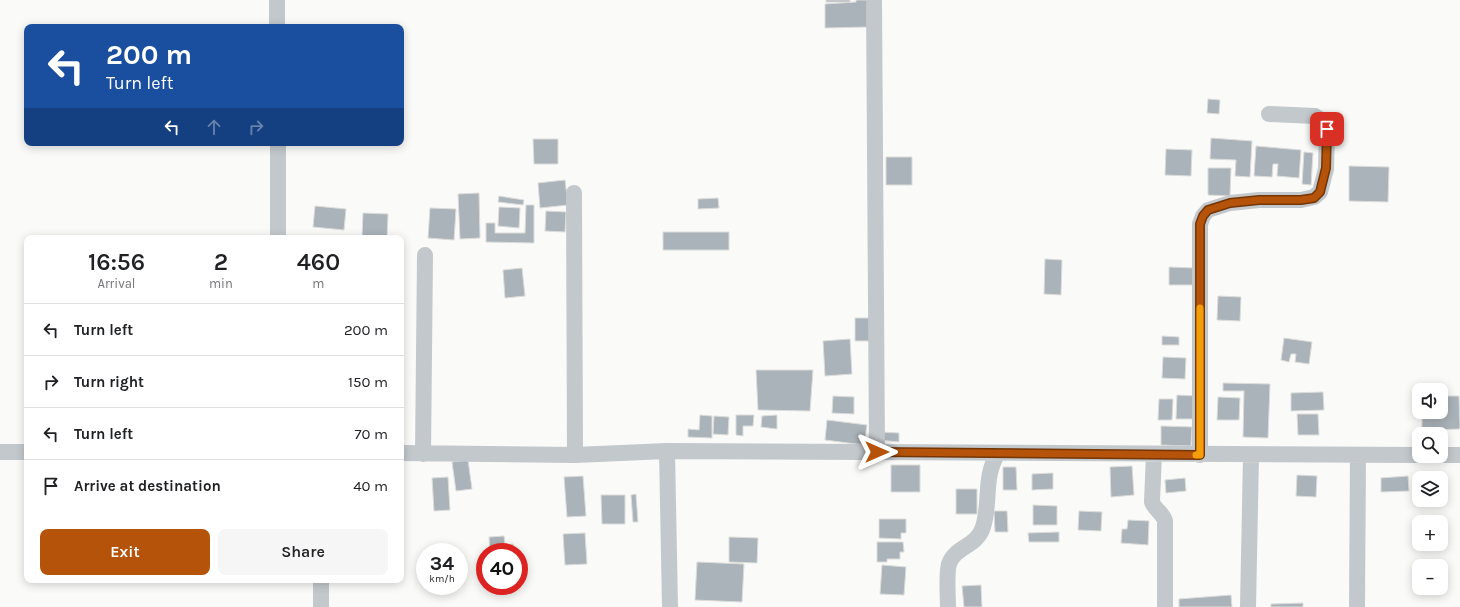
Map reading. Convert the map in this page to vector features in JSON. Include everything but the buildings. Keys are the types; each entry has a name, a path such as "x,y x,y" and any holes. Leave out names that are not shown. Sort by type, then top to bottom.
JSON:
{"street":[{"path":"277,0 277,24"},
{"path":"874,0 877,452"},
{"path":"1200,455 1200,224 1203,216 1208,210 1230,203 1259,200 1301,200 1314,198 1320,192 1326,168 1327,129 1323,121 1315,116 1269,114"},
{"path":"278,146 278,235"},
{"path":"574,193 575,455"},
{"path":"423,454 425,255"},
{"path":"667,451 670,607"},
{"path":"404,453 575,455 667,451 1412,455"},
{"path":"0,452 24,452"},
{"path":"948,607 948,566 958,552 974,542 982,532 985,520 989,475 998,453"},
{"path":"1154,454 1152,502 1164,518 1165,522 1165,607"},
{"path":"1248,607 1251,455"},
{"path":"1356,607 1358,455"},
{"path":"1448,455 1460,455"},
{"path":"321,583 321,607"}],"slow traffic":[{"path":"1196,455 1200,455 1200,308"}],"route":[{"path":"877,452 1200,455 1200,224 1203,216 1208,210 1230,203 1259,200 1301,200 1314,198 1320,192 1326,168 1327,129"}]}
